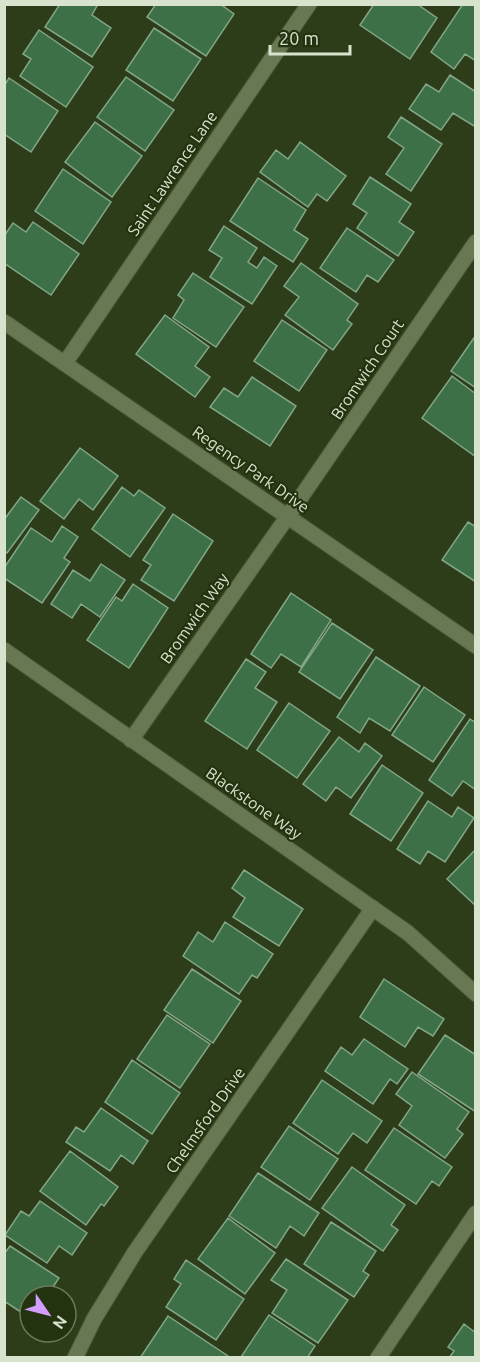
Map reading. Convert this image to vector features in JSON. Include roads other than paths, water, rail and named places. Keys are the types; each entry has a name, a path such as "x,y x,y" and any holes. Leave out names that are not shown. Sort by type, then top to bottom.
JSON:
{"street":[{"name":"Saint Lawrence Lane","path":"65,363 309,4"},
{"name":"Bromwich Court","path":"288,516 476,242"},
{"name":"Regency Park Drive","path":"4,322 476,646"},
{"name":"Bromwich Way","path":"131,740 288,516"},
{"name":"Blackstone Way","path":"4,650 408,933 476,994"},
{"name":"Chelmsford Drive","path":"75,1358 94,1319 135,1252 373,908"},
{"path":"378,1358 476,1213"}]}
